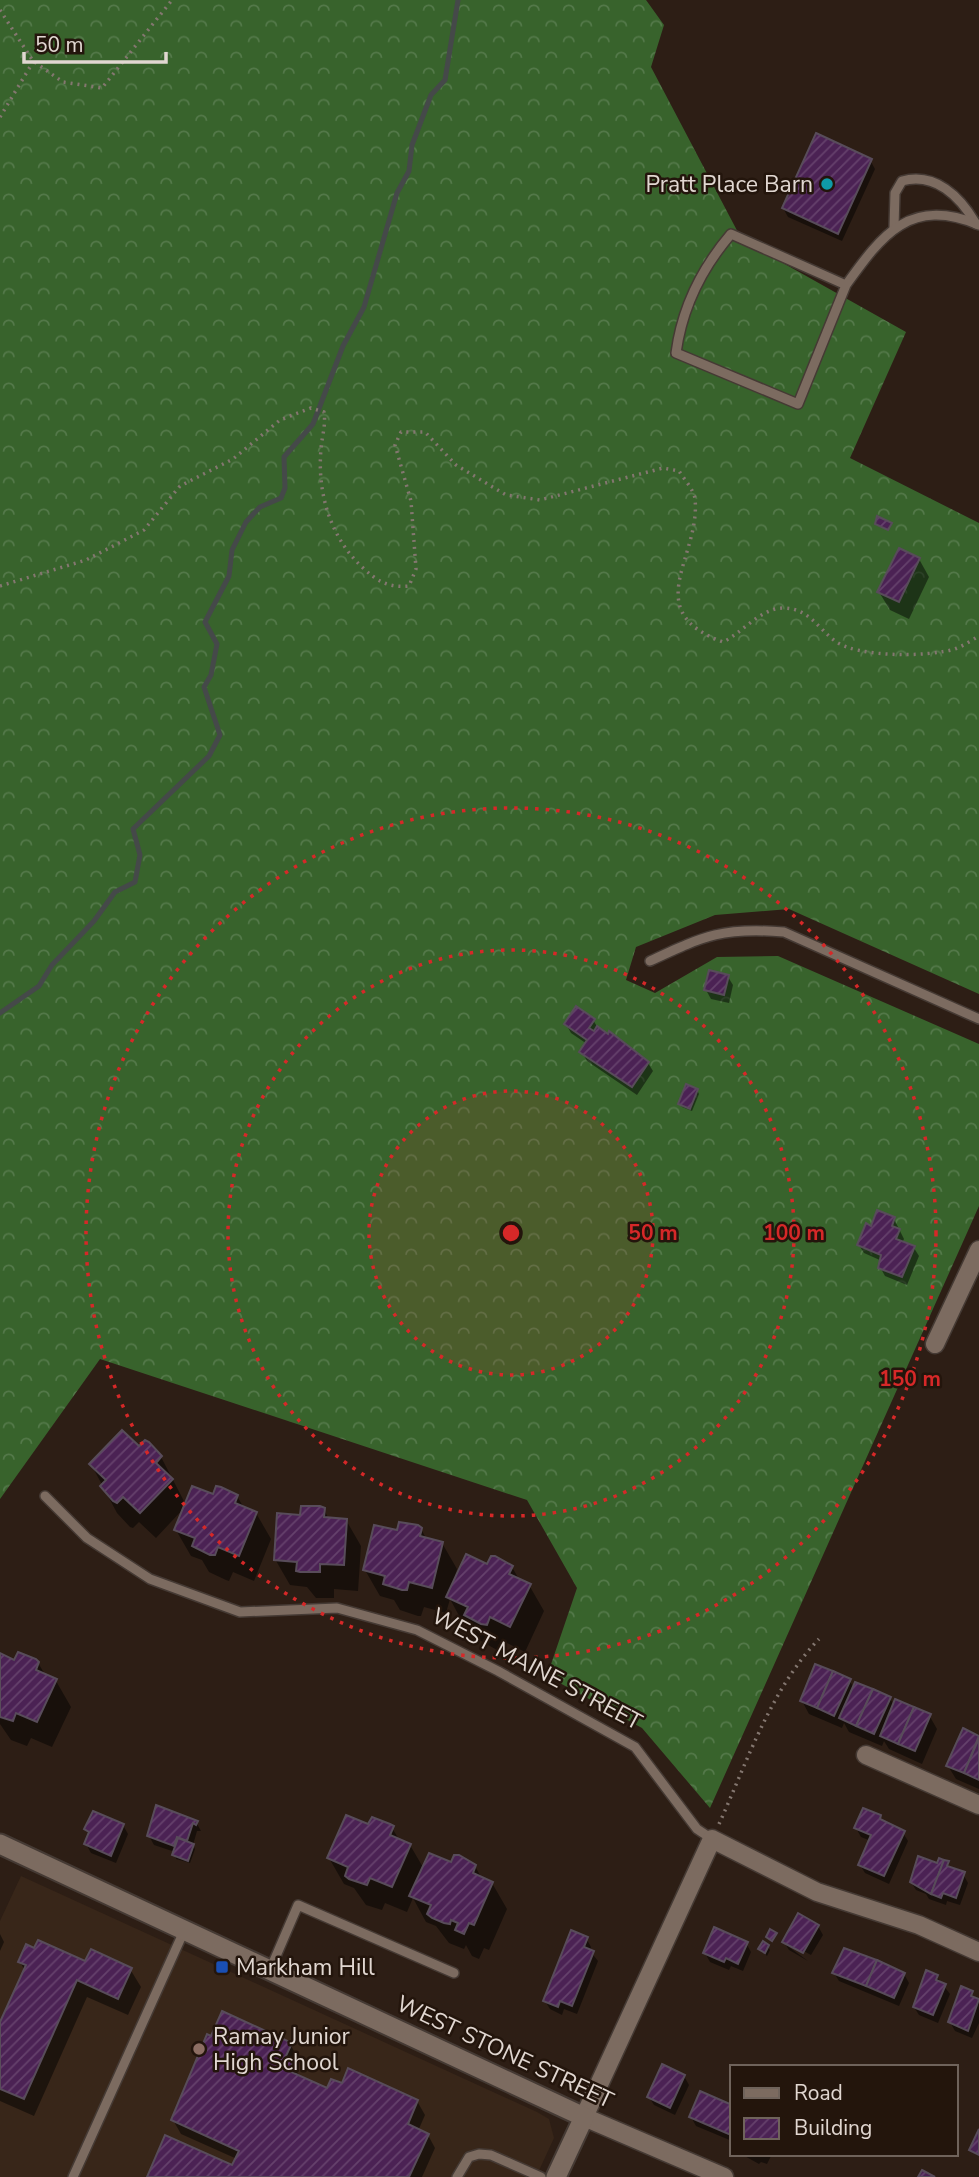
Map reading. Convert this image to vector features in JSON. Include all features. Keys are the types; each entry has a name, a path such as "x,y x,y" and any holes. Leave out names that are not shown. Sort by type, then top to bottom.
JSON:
{"street":[{"path":"934,1344 979,1250"},
{"path":"866,1755 979,1805"},
{"path":"556,2177 712,1839"},
{"name":"WEST MAINE STREET","path":"712,1839 817,1892 919,1925 979,1952"},
{"name":"WEST STONE STREET","path":"0,1844 584,2117 724,2177"}],"lane":[{"path":"894,227 895,193 902,181 917,177 942,186 965,204 977,224"},
{"path":"846,285 730,234 694,289 678,335 676,353 798,404 846,285 877,242 894,227 919,217 947,216 977,224"},
{"path":"650,961 707,934 750,929 784,932 979,1019"},
{"name":"WEST MAINE STREET","path":"45,1496 87,1538 150,1579 240,1612 337,1608 417,1630 498,1671 635,1746 697,1829 712,1839"},
{"path":"270,1970 298,1905 454,1973"},
{"path":"73,2177 184,1931"},
{"path":"457,2177 470,2157 485,2154 541,2177"}],"path":[{"path":"0,10 33,61 64,82 102,88 172,0"},
{"path":"0,117 33,61"},
{"path":"0,586 86,560 144,530 180,486 233,459 280,420 311,408 324,412 326,425 321,449 328,516 354,559 371,576 391,587 409,586 416,569 411,501 395,445 401,432 425,432 456,466 506,495 540,500 663,468 679,471 695,496 693,530 677,586 682,611 699,633 711,638 723,642 739,635 763,615 781,608 806,613 837,642 860,652 907,654 955,649 979,636"},
{"path":"712,1839 770,1712 799,1660 819,1639"}],"shaded area":[{"name":"Ramay Junior High School","path":"21,1876 549,2119 554,2138 536,2177 0,2177 0,1921"}],"green space":[{"path":"0,0 646,0 664,25 651,67 742,240 906,332 850,458 979,523 979,994 789,909 715,915 636,947 626,980 655,993 717,957 778,956 979,1044 979,1206 710,1808 642,1728 547,1676 577,1588 527,1500 100,1359 0,1499"}],"building":[{"name":"Pratt Place Barn","path":"816,133 872,159 838,234 782,208"},
{"path":"877,516 892,523 888,530 875,524"},
{"path":"899,548 920,558 899,602 877,592"},
{"path":"709,970 729,975 724,995 704,990"},
{"path":"576,1006 595,1019 589,1028 594,1031 597,1026 608,1034 609,1031 649,1062 632,1087 579,1052 587,1040 564,1024"},
{"path":"686,1084 698,1089 690,1109 678,1104"},
{"path":"877,1210 895,1217 892,1226 900,1229 896,1239 915,1246 902,1277 878,1268 881,1255 857,1245 866,1223 871,1226"},
{"path":"122,1430 139,1446 145,1440 149,1442 162,1456 156,1463 173,1479 140,1513 123,1497 117,1503 113,1501 100,1486 106,1480 89,1464"},
{"path":"192,1486 213,1494 216,1486 221,1487 238,1495 235,1503 257,1512 239,1556 218,1547 215,1555 210,1555 192,1546 195,1538 174,1530"},
{"path":"301,1506 320,1506 325,1508 324,1517 347,1519 344,1565 320,1564 320,1572 300,1572 296,1571 297,1562 274,1560 277,1513 300,1515"},
{"path":"399,1522 418,1525 422,1528 420,1536 443,1542 432,1588 409,1582 407,1590 402,1590 383,1584 385,1576 363,1570 374,1525 397,1530"},
{"path":"466,1554 487,1564 491,1556 495,1556 513,1566 509,1574 531,1584 510,1627 490,1617 487,1625 481,1624 464,1615 468,1607 446,1597"},
{"path":"18,1652 39,1662 36,1670 57,1679 37,1722 16,1713 13,1721 0,1717 0,1653 14,1660"},
{"path":"815,1664 833,1671 817,1708 800,1701"},
{"path":"833,1671 851,1679 834,1716 817,1708"},
{"path":"855,1682 873,1689 856,1726 839,1718"},
{"path":"873,1689 891,1697 874,1734 856,1726"},
{"path":"895,1699 914,1707 898,1744 880,1736"},
{"path":"914,1707 931,1714 915,1751 898,1744"},
{"path":"963,1728 979,1736 964,1773 946,1766"},
{"path":"979,1738 979,1780 964,1773"},
{"path":"156,1805 198,1821 196,1825 193,1823 187,1841 177,1837 174,1846 147,1836"},
{"path":"863,1808 881,1815 880,1819 905,1831 884,1876 858,1865 871,1835 854,1828"},
{"path":"93,1811 124,1824 111,1856 84,1844 89,1832 84,1829"},
{"path":"346,1815 368,1824 372,1817 390,1824 394,1826 390,1835 411,1844 392,1887 370,1878 367,1885 349,1879 345,1876 348,1867 327,1858"},
{"path":"178,1838 194,1844 188,1861 172,1855"},
{"path":"429,1853 451,1862 454,1855 459,1855 476,1865 473,1873 493,1882 474,1925 469,1923 464,1934 455,1930 458,1923 451,1920 450,1924 444,1923 432,1918 427,1914 431,1905 409,1896"},
{"path":"918,1856 937,1863 939,1858 944,1860 931,1894 910,1882"},
{"path":"944,1860 949,1861 947,1866 965,1872 956,1898 943,1893 941,1898 931,1894"},
{"path":"798,1913 819,1925 803,1953 782,1942"},
{"path":"714,1927 748,1942 738,1964 726,1958 724,1962 703,1953"},
{"path":"770,1929 777,1933 772,1941 766,1937"},
{"path":"571,1930 588,1937 584,1947 594,1951 572,2006 560,2001 558,2007 543,2001"},
{"path":"38,1940 85,1961 91,1949 132,1968 118,1999 77,1980 24,2099 0,2089 0,2022 26,1965 18,1962 26,1944 34,1948"},
{"path":"763,1941 769,1945 765,1953 758,1949"},
{"path":"844,1948 877,1960 866,1986 832,1973"},
{"path":"877,1960 905,1973 894,1998 866,1986"},
{"path":"926,1970 938,1975 936,1980 946,1984 933,2015 913,2007"},
{"path":"961,1986 973,1991 971,1996 979,1999 968,2031 948,2022"},
{"path":"222,2011 292,2043 285,2058 293,2062 289,2071 327,2088 331,2079 342,2083 348,2068 418,2100 408,2124 429,2134 409,2177 147,2177 165,2135 232,2165 239,2151 171,2120 207,2034 211,2036"},
{"path":"662,2064 685,2075 670,2108 647,2097"},
{"path":"700,2091 730,2104 730,2135 689,2117"},
{"path":"979,2129 979,2155 969,2150"},
{"path":"922,2170 935,2177 918,2177"}],"waterway":[{"path":"0,1013 39,986 52,965 94,921 115,892 135,882 140,855 133,829 209,756 220,735 204,687 211,675 217,644 205,622 229,576 232,550 246,522 260,507 281,498 285,488 284,457 313,424 343,346 364,307 397,193 409,171 412,145 431,95 445,80 458,0"}],"place":[{"name":"Pratt Place Barn","path":"827,184"},
{"name":"Markham Hill","path":"222,1967"},
{"name":"Ramay Junior High School","path":"199,2049"}]}
